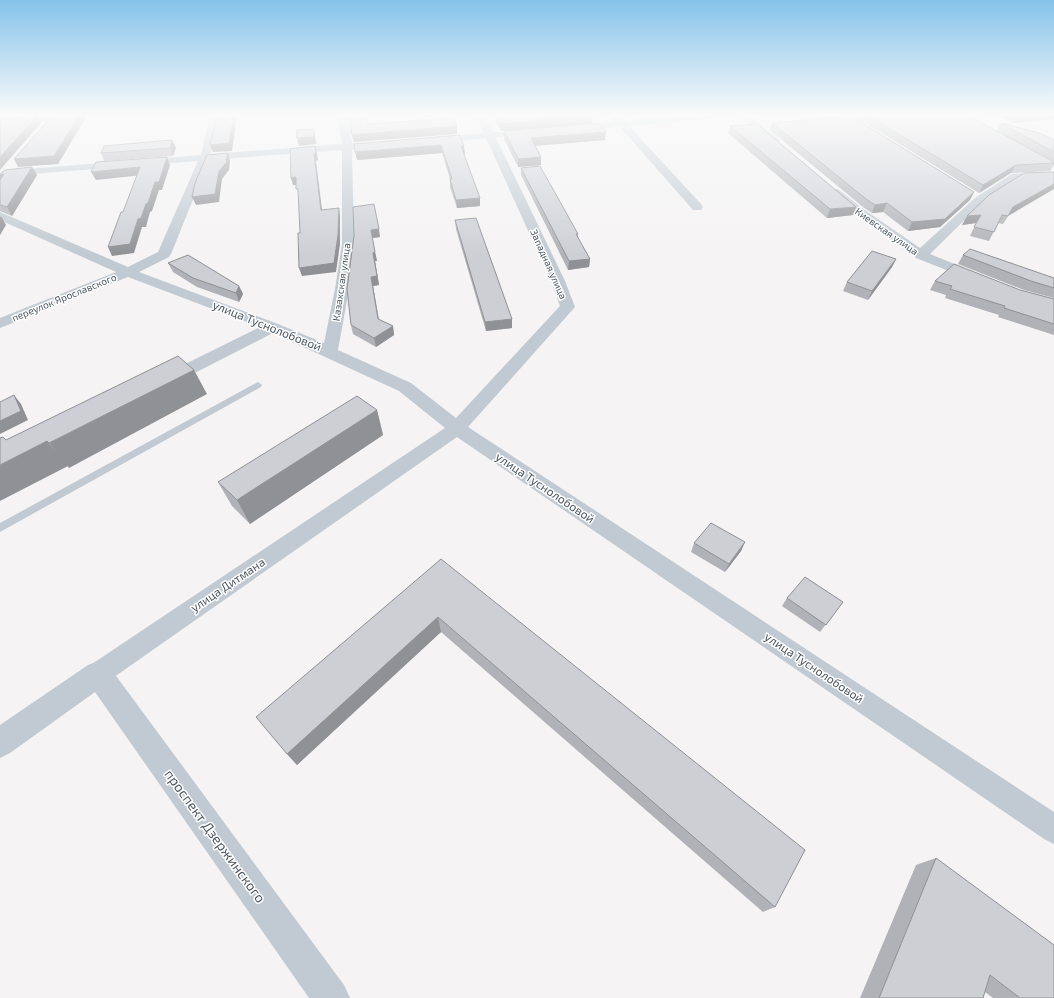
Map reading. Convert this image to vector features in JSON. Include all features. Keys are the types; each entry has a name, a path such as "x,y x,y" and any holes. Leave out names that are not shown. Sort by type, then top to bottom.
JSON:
{"street":[{"path":"3,176 15,163"},
{"path":"3,176 154,163"},
{"name":"переулок Ярославского","path":"0,323 128,272 164,254 203,163"},
{"name":"Казахская улица","path":"330,352 342,289 348,244 347,163"},
{"name":"Западная улица","path":"457,428 568,307 558,281 502,163"},
{"path":"657,163 697,207"},
{"path":"921,255 976,198 1016,176 1054,175"},
{"name":"Киевская улица","path":"823,181 858,211 921,255 984,280"},
{"name":"улица Туснолобовой","path":"3,220 128,272 273,327 405,387 457,428 1054,829"},
{"path":"154,386 273,327"},
{"name":"улица Дитмана","path":"0,743 457,428"},
{"name":"проспект Дзержинского","path":"98,674 331,998"}],"lane":[{"path":"0,528 258,385"}],"building":[{"path":"96,163 165,163 159,182 155,182 148,203 146,204 141,218 138,219 130,244 108,247 140,167 91,172"},
{"path":"204,163 226,163 219,171 215,194 192,197 195,183"},
{"path":"290,163 315,163 321,210 339,208 338,235 334,263 299,268 298,233 300,233 298,189 296,189 296,177 291,178"},
{"path":"447,163 467,163 480,198 456,200 450,179 452,179"},
{"path":"774,163 803,163 856,207 830,209"},
{"path":"821,163 926,163 974,192 945,219 912,222 887,203 875,205"},
{"path":"946,163 1054,163 1016,165 983,185"},
{"path":"540,166 578,234 576,234 590,259 569,261 521,168"},
{"path":"32,167 7,207 0,205 0,180 4,174 0,174 5,170"},
{"path":"1054,172 1054,184 1013,207 1008,216 1002,215 994,232 974,227 981,215 967,216 989,195 1024,173"},
{"path":"374,204 379,229 371,230 377,276 371,277 378,319 393,326 374,338 351,325 347,289 354,236 353,207"},
{"path":"476,218 512,319 485,322 455,220"},
{"path":"970,249 1054,278 1054,288 1031,281 963,255"},
{"path":"872,251 896,259 872,291 847,282"},
{"path":"188,255 239,286 236,293 193,278 168,263"},
{"path":"954,264 1020,290 1054,299 1054,324 1004,308 1005,306 950,289 952,286 935,281"},
{"path":"178,356 194,370 49,443 47,441 0,465 0,438 3,437 6,440"},
{"path":"14,395 21,411 0,421 0,402"},
{"path":"357,396 377,410 237,500 218,482"},
{"path":"711,523 745,542 729,564 694,543"},
{"path":"441,559 805,850 775,907 438,617 287,754 256,717"},
{"path":"805,577 843,602 826,625 787,598"},
{"path":"936,858 1054,945 1054,998 1020,998 990,975 983,998 879,998"}]}
